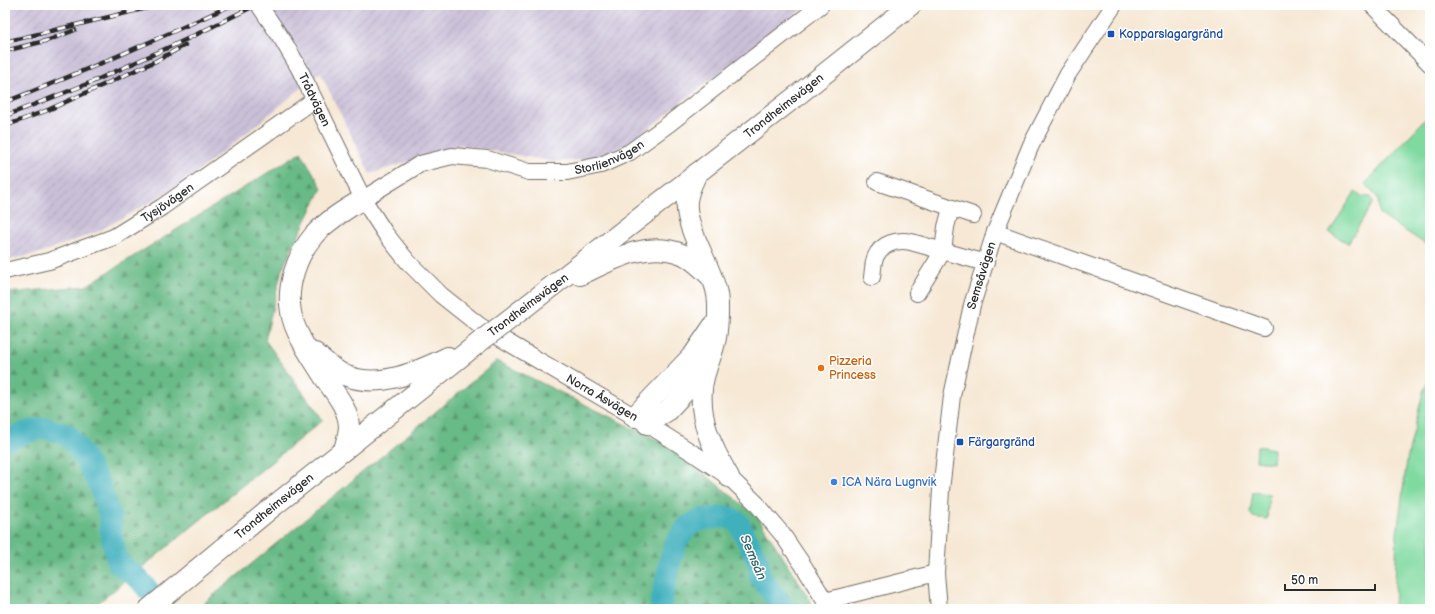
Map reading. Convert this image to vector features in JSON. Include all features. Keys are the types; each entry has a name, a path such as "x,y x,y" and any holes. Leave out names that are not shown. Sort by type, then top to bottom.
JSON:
{"main road":[{"name":"Trondheimsvägen","path":"149,609 482,340 503,333 548,290 911,5"},
{"path":"698,172 690,188 687,202 688,215 717,292 719,307 716,341 709,360 702,388 702,411 705,429 714,452 729,477"},
{"path":"344,450 349,427 347,414 343,405 303,342 291,312 290,296 293,273 302,254 314,235 338,214 363,199"},
{"path":"548,290 618,257 652,248 668,250 683,255 697,264 712,278"},
{"path":"640,420 694,354 717,319"},
{"path":"303,342 333,368 347,376 362,379 382,380 400,377 422,369 482,340"},
{"path":"640,420 667,411 682,395 709,360"}],"street":[{"name":"Trådvägen","path":"259,5 292,56 363,199"},
{"name":"Storlienvägen","path":"363,199 420,164 452,156 487,159 529,172 567,172 601,165 630,152 670,123 821,5"},
{"name":"Semsåvägen","path":"939,609 936,574 941,490 952,396 972,305 995,232 1031,145 1068,74 1114,5"},
{"path":"1372,5 1430,64"},
{"name":"Tysjövägen","path":"5,271 49,261 114,237 162,207 314,100"},
{"path":"877,182 973,215"},
{"name":"Norra Åsvägen","path":"363,199 385,233 408,262 447,300 480,326 503,333 729,477 756,503 782,534 803,565 826,605"},
{"path":"918,293 943,251 951,208"},
{"path":"995,232 1264,328"},
{"path":"872,277 875,258 887,245 895,241 903,240 986,262"},
{"path":"826,605 936,574"}],"shaded area":[{"path":"5,5 807,5 628,144 591,159 554,162 461,145 370,174 320,72 181,185 97,232 43,252 5,261"},
{"path":"123,5 193,5 117,25 51,48 5,60 5,33"},
{"path":"210,5 277,5 215,35 160,70 66,114 5,139 5,91 123,44"}],"green space":[{"path":"1430,114 1430,247 1379,214 1378,198 1365,184"},
{"path":"301,152 322,188 282,269 265,340 323,420 91,609 5,609 5,293 86,286"},
{"path":"1355,192 1361,196 1371,197 1373,203 1348,243 1329,232"},
{"path":"497,361 669,446 757,516 810,600 813,609 197,609"},
{"path":"1430,377 1430,609 1394,609 1397,534 1407,460 1423,392"},
{"path":"1257,446 1274,449 1273,463 1256,461"},
{"path":"1253,492 1269,494 1267,519 1253,517 1250,513"}],"waterway":[{"path":"5,441 30,431 46,428 68,435 82,454 99,485 110,515 111,534 118,563 139,579 149,591"},
{"name":"Semsån","path":"660,609 670,561 677,541 688,526 703,519 728,517 738,522 758,561 760,577 784,609"}],"railway":[{"path":"5,42 159,5"},
{"path":"5,102 91,68 232,5"},
{"path":"5,116 92,82 185,40 256,5"},
{"path":"5,51 49,40 75,30"},
{"path":"5,126 48,110 156,61 185,45"}],"place":[{"name":"Kopparslagargränd","path":"1111,34"},
{"name":"Pizzeria Princess","path":"821,368"},
{"name":"Färgargränd","path":"960,442"},
{"name":"ICA Nära Lugnvik","path":"834,482"}]}
